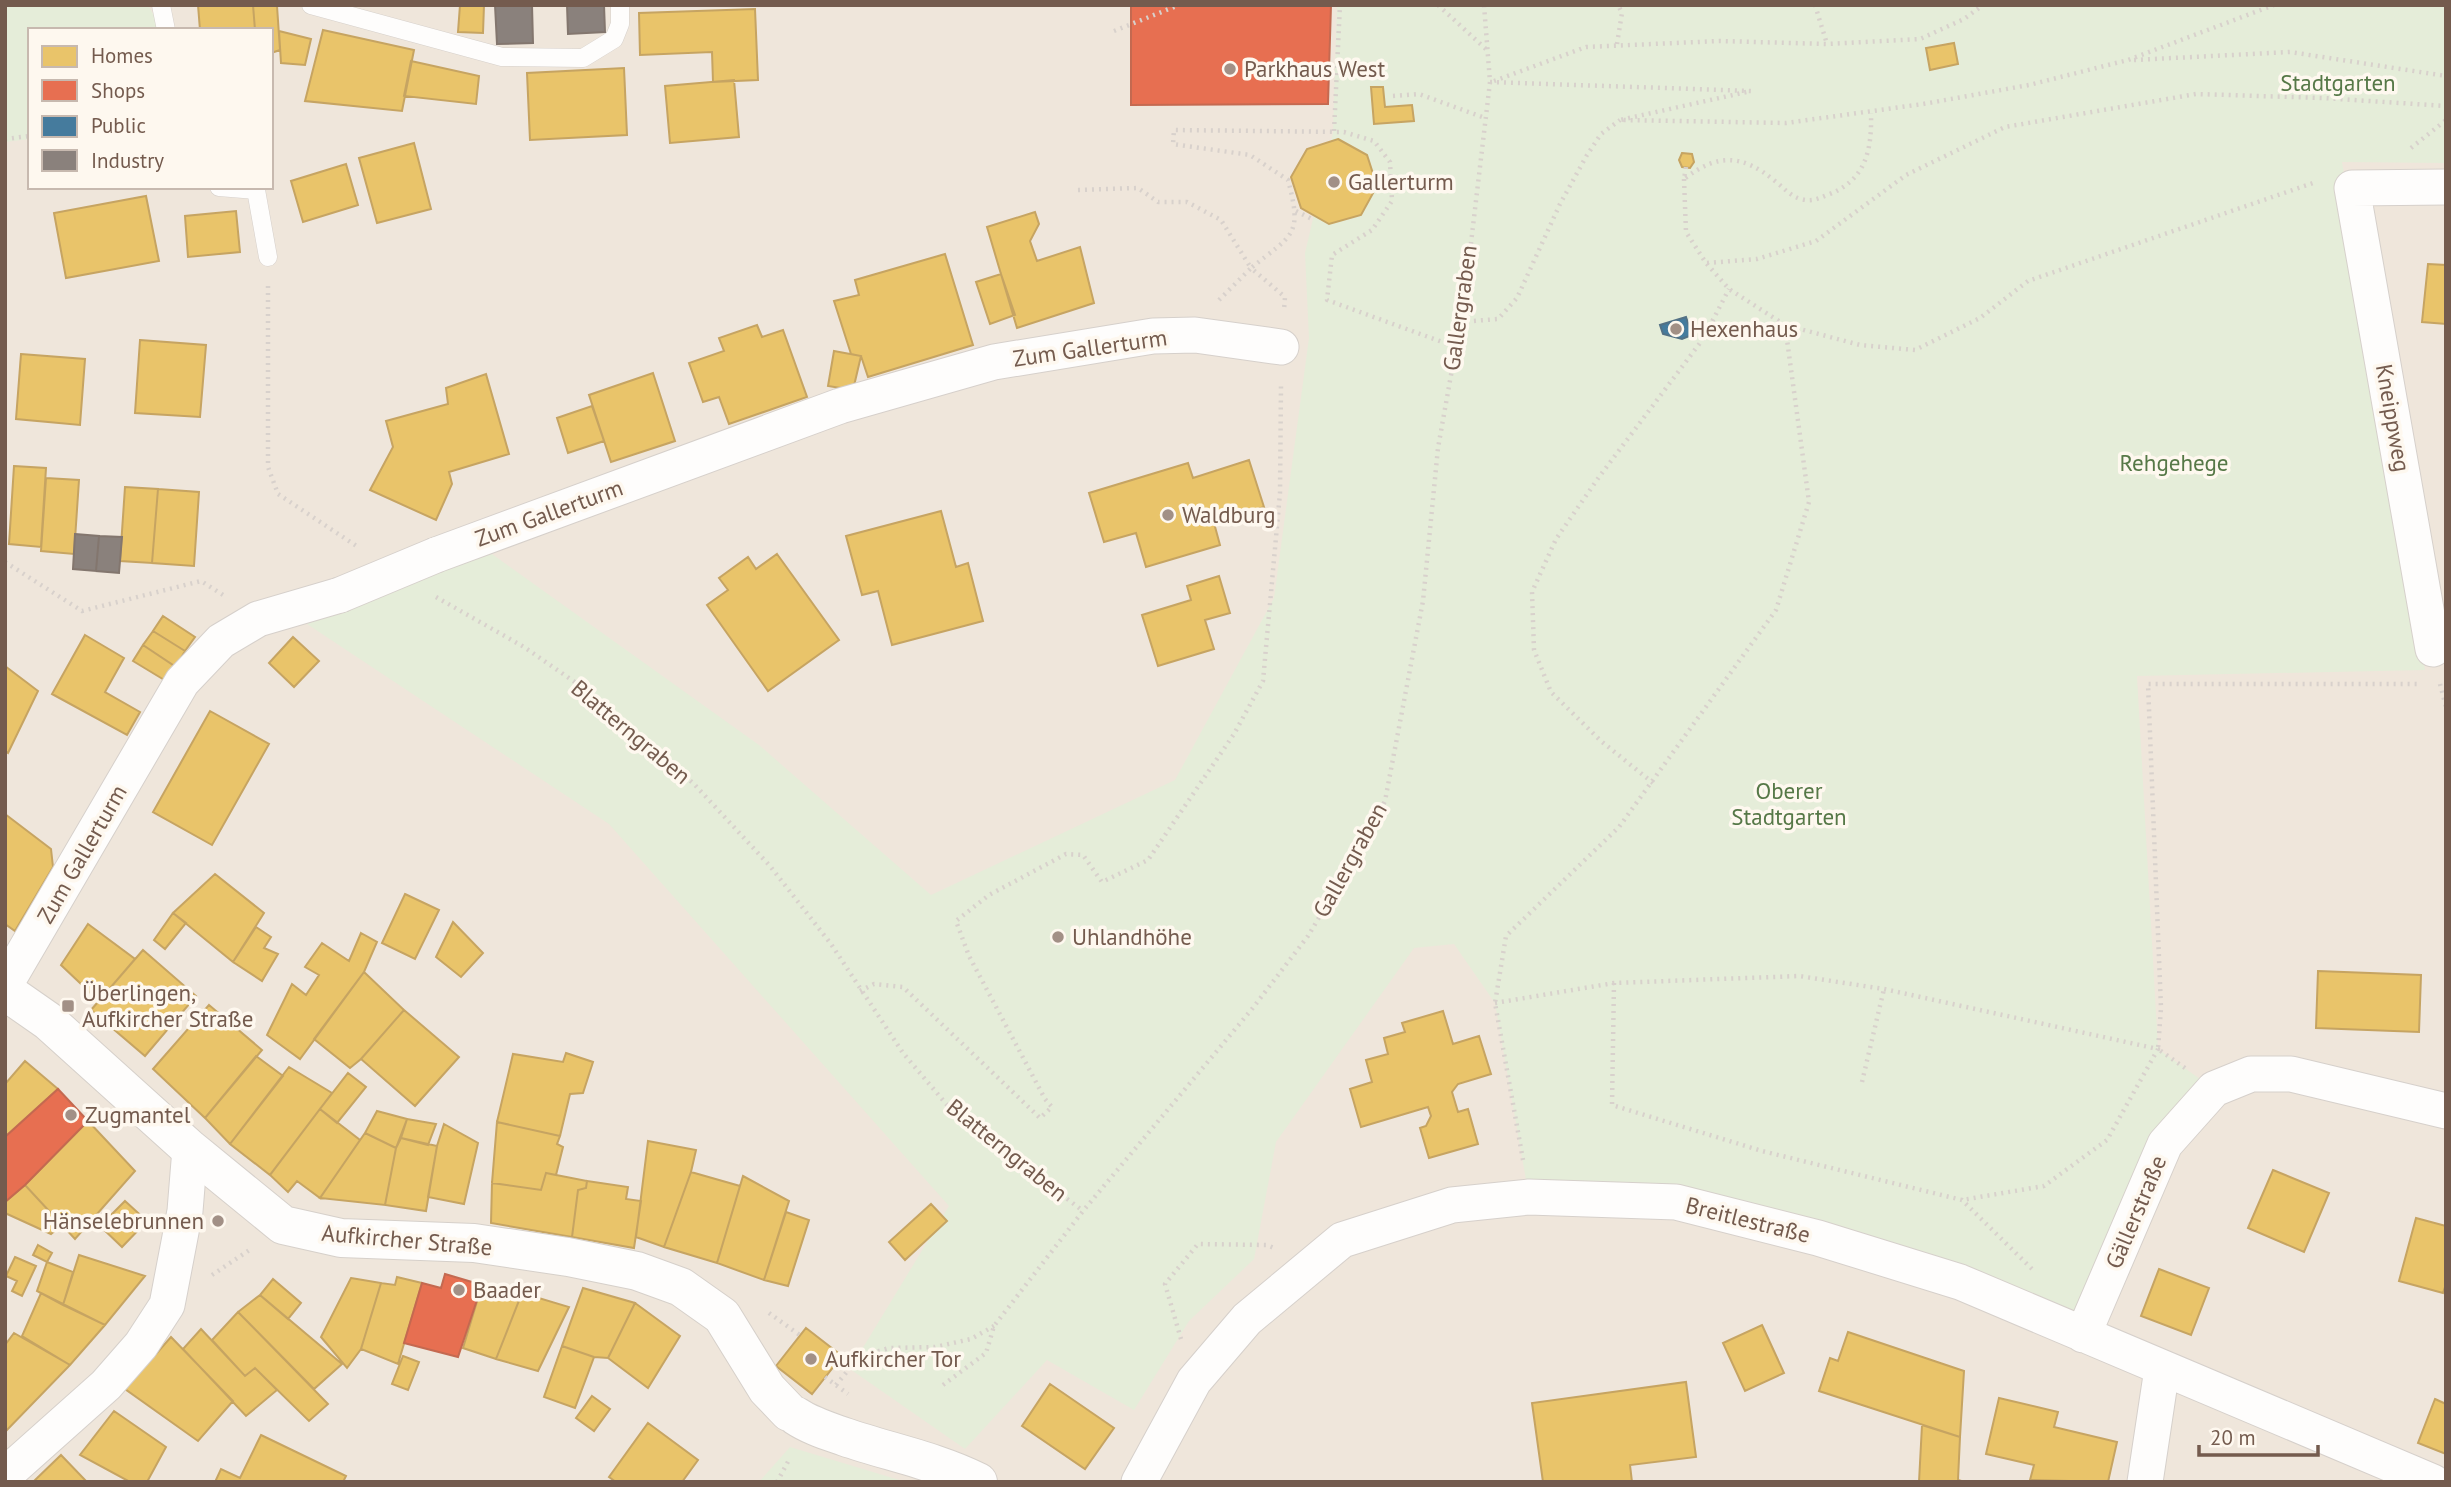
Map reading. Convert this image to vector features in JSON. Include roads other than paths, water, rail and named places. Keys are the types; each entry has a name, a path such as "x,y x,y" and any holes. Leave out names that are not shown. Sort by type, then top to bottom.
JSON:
{"street":[{"name":"Kneippweg","path":"2433,649 2352,188 2446,187"},
{"name":"Zum Gallerturm","path":"5,985 183,682 221,641 258,619 340,595 436,555 840,406 994,362 1153,336 1195,335 1281,347"},
{"name":"Aufkircher Straße","path":"5,991 48,1021 190,1149 283,1225 341,1238 474,1243 568,1257 648,1275 681,1287 722,1316 767,1388 792,1414 808,1424 877,1448 951,1468 978,1482"},
{"name":"Gällerstraße","path":"2083,1335 2165,1144 2214,1089 2251,1074 2291,1074 2446,1111"},
{"path":"5,1475 106,1385 141,1345 167,1305 185,1212 190,1149"},
{"name":"Breitlestraße","path":"1139,1482 1194,1381 1247,1319 1342,1240 1452,1205 1529,1197 1676,1202 1818,1238 1960,1282 2433,1482"},
{"path":"2145,1482 2162,1369"}],"lane":[{"path":"161,5 166,28"},
{"path":"310,5 502,57 583,58 614,39 620,24 620,5"},
{"path":"244,189 256,190 268,257"}],"place":[{"name":"Parkhaus West","path":"1230,69"},
{"name":"Gallerturm","path":"1334,182"},
{"name":"Hexenhaus","path":"1676,329"},
{"name":"Waldburg","path":"1168,515"},
{"name":"Uhlandhöhe","path":"1058,937"},
{"name":"Überlingen, Aufkircher Straße","path":"68,1006"},
{"name":"Zugmantel","path":"71,1115"},
{"name":"Hänselebrunnen","path":"218,1221"},
{"name":"Baader","path":"459,1290"},
{"name":"Aufkircher Tor","path":"811,1359"}],"park label":[{"name":"Stadtgarten","path":"2338,83"},
{"name":"Rehgehege","path":"2174,463"},
{"name":"Oberer Stadtgarten","path":"1789,804"}]}
